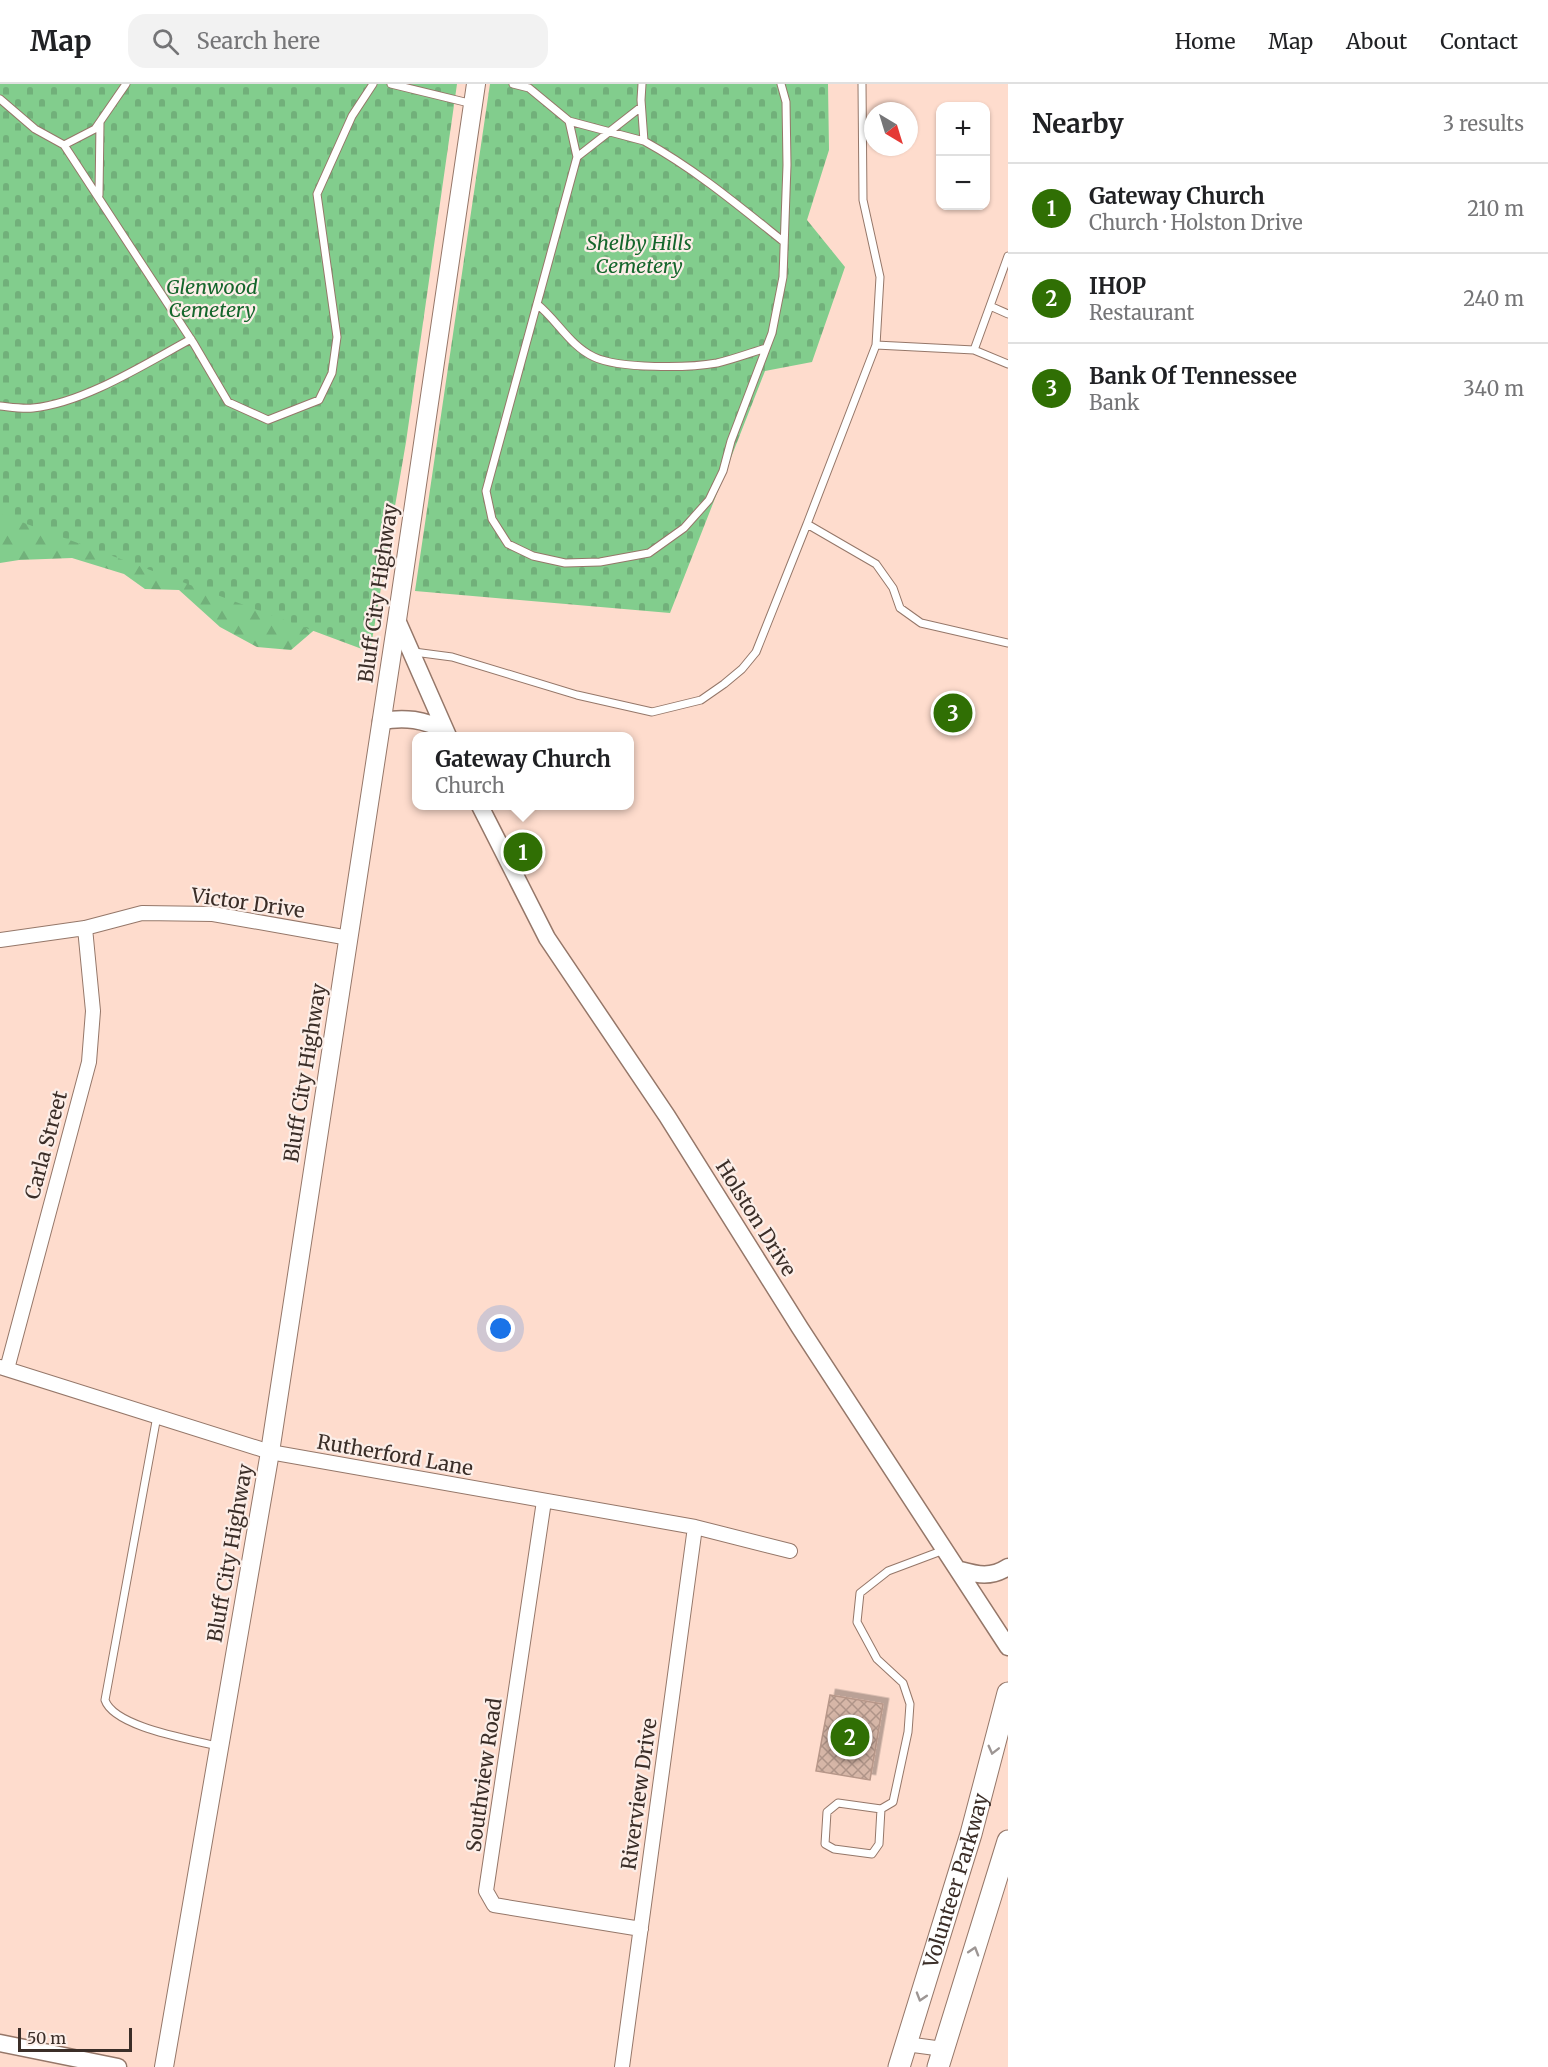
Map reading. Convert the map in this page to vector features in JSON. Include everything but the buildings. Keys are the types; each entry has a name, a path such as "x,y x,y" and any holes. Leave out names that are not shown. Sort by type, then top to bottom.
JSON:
{"highway":[{"name":"Volunteer Parkway","path":"900,2067 971,1834 1008,1693"},
{"name":"Volunteer Parkway","path":"941,2058 1008,1841"}],"main road":[{"name":"Bluff City Highway","path":"164,2067 270,1452 476,84"}],"street":[{"path":"397,620 446,732"},
{"path":"381,721 410,718 424,721 443,732"},
{"name":"Holston Drive","path":"482,810 548,938 667,1116 800,1328 960,1570 1008,1647"},
{"name":"Victor Drive","path":"0,940 85,928 142,913 213,914 349,938"},
{"name":"Carla Street","path":"3,1368 89,1062 93,1011 85,928"},
{"name":"Rutherford Lane","path":"3,1368 270,1452 694,1527 790,1551"},
{"name":"Southview Road","path":"544,1501 486,1891 494,1905 641,1929"},
{"name":"Riverview Drive","path":"622,2067 694,1527"},
{"path":"960,1570 989,1575 1008,1568"},
{"path":"0,2043 118,2067"},
{"path":"906,2044 941,2058"}],"lane":[{"path":"64,146 94,129 100,123 113,100 126,84"},
{"path":"0,99 35,129 64,146 191,339 228,402 268,420 319,400 332,373 337,337 317,194 352,116 373,84"},
{"path":"391,84 473,104"},
{"path":"513,84 531,86 569,121 644,141 671,156 717,188 784,242"},
{"path":"634,84 642,88 644,141"},
{"path":"569,121 576,157 486,491 492,519 508,544 533,556 565,562 600,562 649,553 684,528 709,500 723,471 731,441 772,333 783,277 787,165 786,102 782,84"},
{"path":"411,652 452,657 576,695 652,712 701,700 742,669 756,652 876,345 880,277 863,200 862,84"},
{"path":"576,157 642,107"},
{"path":"99,197 100,123"},
{"path":"974,350 1008,256"},
{"path":"537,304 549,314 570,340 594,357 625,364 662,366 717,363 766,348"},
{"path":"990,306 1008,314"},
{"path":"0,406 32,408 75,398 191,339"},
{"path":"876,345 974,350 1008,364"},
{"path":"807,524 876,564 893,588 900,608 921,623 1008,643"},
{"path":"157,1416 105,1700 108,1708 128,1722 220,1747"},
{"path":"881,1809 879,1844 872,1854 834,1849 825,1844 827,1812 838,1803 881,1809 893,1802 908,1732 910,1704 903,1683 877,1659 857,1622 860,1593 888,1571 946,1550"}],"green space":[{"name":"Glenwood Cemetery","path":"0,84 457,84 406,442 370,652 0,514"},
{"name":"Shelby Hills Cemetery","path":"490,84 828,84 829,150 807,220 845,267 812,362 765,371 670,613 415,591"},
{"path":"0,455 319,626 291,650 257,647 220,627 179,590 145,589 124,574 72,558 0,563"}],"place":[{"name":"Bank Of Tennessee","path":"953,713"},
{"name":"Gateway Church","path":"523,852"},
{"name":"IHOP","path":"850,1737"}]}
